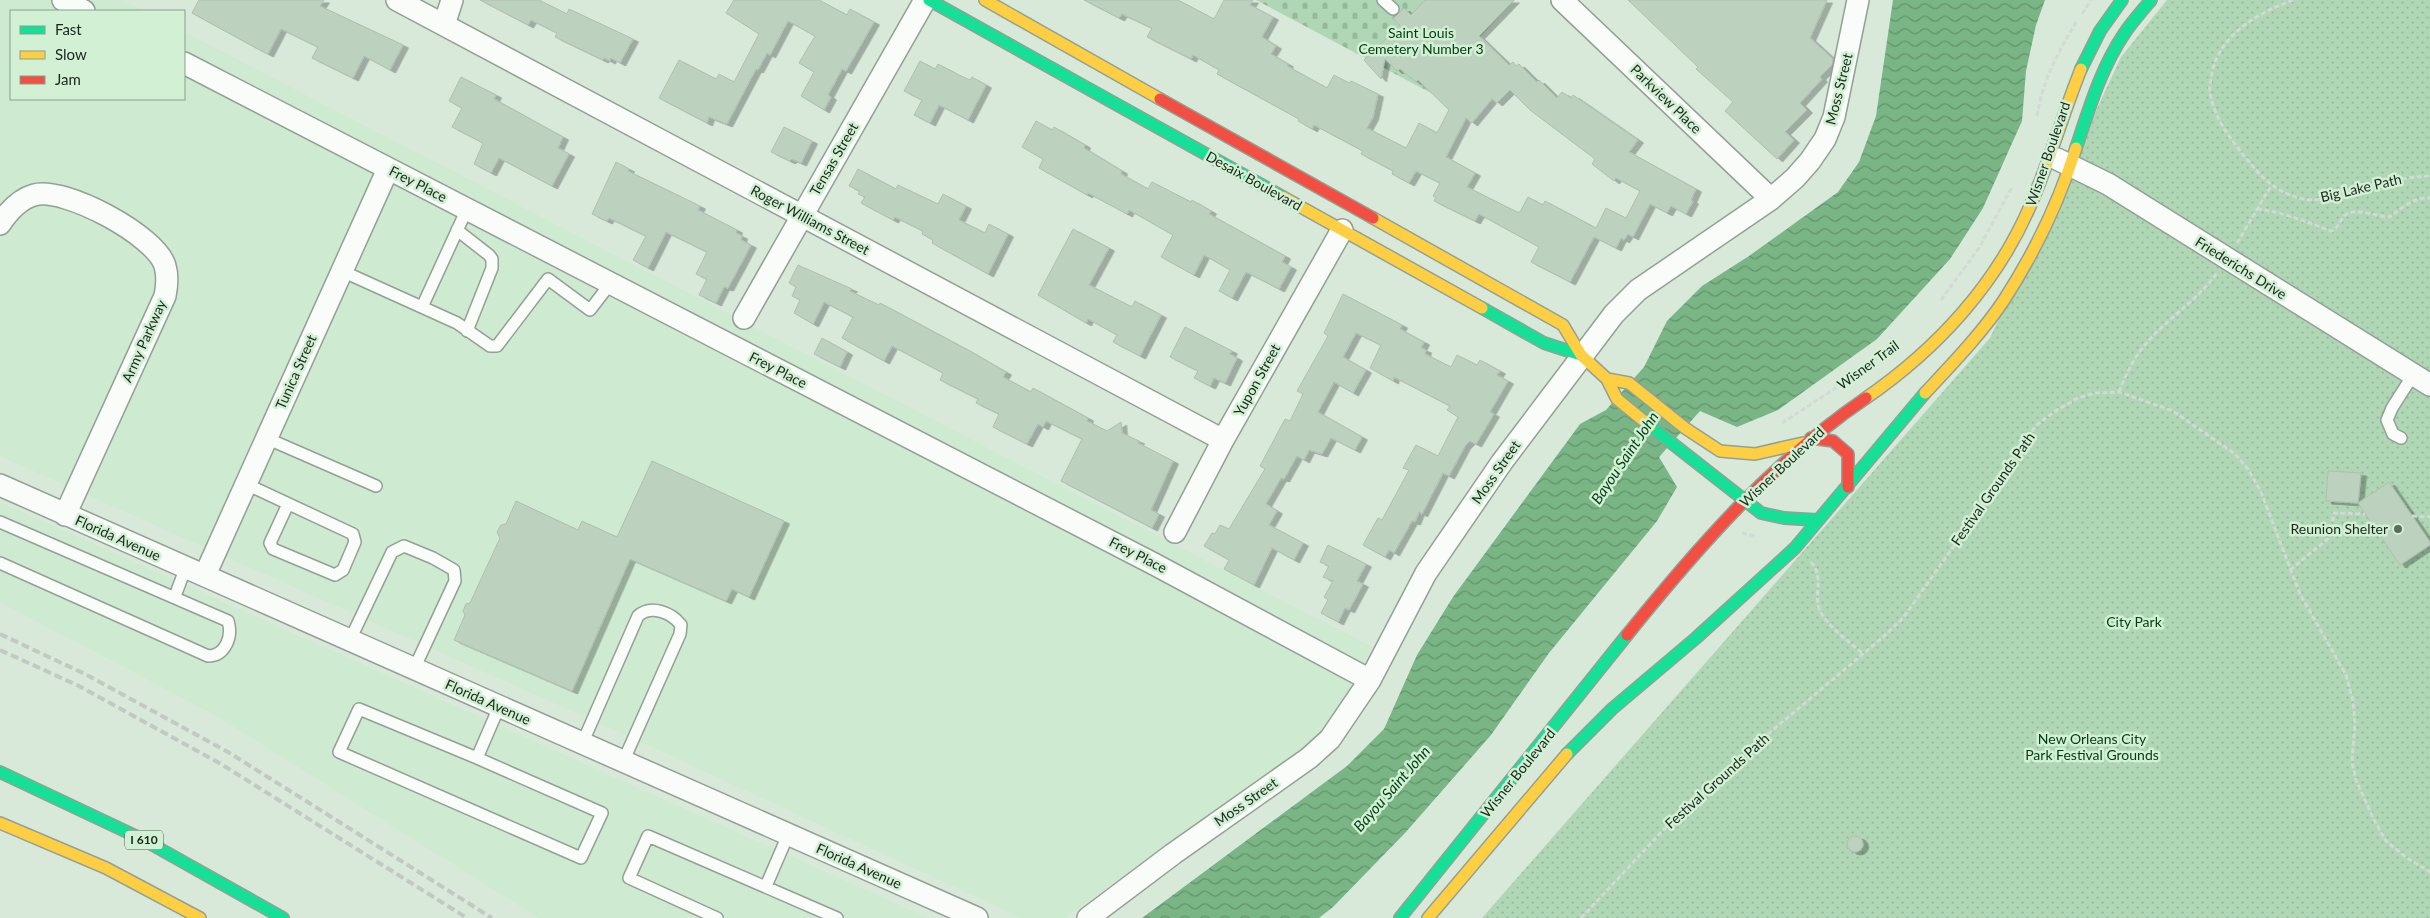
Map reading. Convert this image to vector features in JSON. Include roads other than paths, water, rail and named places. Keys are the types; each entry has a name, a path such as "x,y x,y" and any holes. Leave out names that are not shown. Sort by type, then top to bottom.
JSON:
{"main road":[{"name":"Desaix Boulevard","path":"929,0 1349,219 1563,325 1581,355 1607,379 1617,399 1744,501 1761,513 1784,518 1817,520"},
{"name":"Desaix Boulevard","path":"984,0 1349,219 1544,343 1581,355"},
{"name":"Wisner Boulevard","path":"1400,918 1675,576 1744,501 1808,440 1905,369 1929,348 1966,308 1998,267 2014,240 2033,202 2071,89 2084,60 2122,0"},
{"name":"Wisner Boulevard","path":"1428,918 1557,764 1612,709 1696,638 1794,548 1848,486 1907,413 1967,347 2004,300 2040,240 2063,189 2094,92 2124,34 2151,0"},
{"path":"1607,379 1630,383 1685,428 1720,451 1754,454 1808,440 1833,441 1848,454 1848,486"},
{"name":"I 610","path":"0,772 144,840 283,918"},
{"path":"0,823 106,868 200,918"}],"street":[{"path":"62,0 82,10"},
{"name":"Roger Williams Street","path":"397,0 1223,440"},
{"path":"444,25 452,0"},
{"name":"Tensas Street","path":"744,318 925,0"},
{"name":"Parkview Place","path":"1562,0 1771,199"},
{"name":"Moss Street","path":"1088,918 1172,854 1309,758 1330,739 1370,680 1426,573 1502,462 1581,355 1614,314 1638,290 1771,199 1796,178 1810,161 1825,138 1834,117 1858,0"},
{"name":"Frey Place","path":"185,64 1146,559 1370,680"},
{"name":"Friederichs Drive","path":"2050,156 2071,164 2108,184 2421,380"},
{"name":"Tunica Street","path":"195,571 246,484 388,169"},
{"name":"Army Parkway","path":"0,224 7,213 22,201 36,194 74,201 134,232 157,253 165,265 167,283 165,296 66,514"},
{"name":"Yupon Street","path":"1175,532 1223,440 1349,219"},
{"name":"Florida Avenue","path":"0,485 977,918"}],"lane":[{"path":"1383,0 1393,9"},
{"path":"422,307 467,209"},
{"path":"458,230 492,259 492,268 467,330"},
{"path":"342,271 457,323 486,344 497,346 548,279 590,310 610,284"},
{"path":"2401,438 2393,434 2387,420 2392,408 2421,380"},
{"path":"266,438 376,486"},
{"path":"246,484 353,534 355,542 343,570 335,575 273,549 270,543 288,504"},
{"path":"0,522 228,621 230,635 222,652 216,656 208,656 0,562"},
{"path":"350,640 392,552 404,546 434,558 454,570 455,581 414,669"},
{"path":"174,596 195,571"},
{"path":"582,744 638,616 644,610 653,609 676,618 681,625 680,634 623,762"},
{"path":"477,758 499,707"},
{"path":"358,708 477,758 602,813 581,858 339,752 358,708"},
{"path":"766,886 788,835"},
{"path":"717,918 629,878 648,836 837,918"}],"water":[{"name":"Bayou Saint John","path":"1893,0 2045,0 2036,25 2026,71 2022,121 1983,208 1950,259 1877,339 1778,410 1737,427 1700,411 1659,457 1677,487 1657,521 1549,653 1491,735 1405,833 1333,907 1319,918 1142,918 1347,766 1384,729 1417,655 1453,597 1580,424 1606,410 1644,367 1667,321 1702,286 1749,256 1838,192 1859,162 1876,116"}],"railway":[{"path":"0,634 85,674 228,752 492,918"},
{"path":"0,650 79,686 221,764 467,918"}],"place":[{"name":"Reunion Shelter","path":"2398,529"}],"park label":[{"name":"Saint Louis Cemetery Number 3","path":"1421,42"},
{"name":"City Park","path":"2134,622"},
{"name":"New Orleans City Park Festival Grounds","path":"2092,748"}]}
